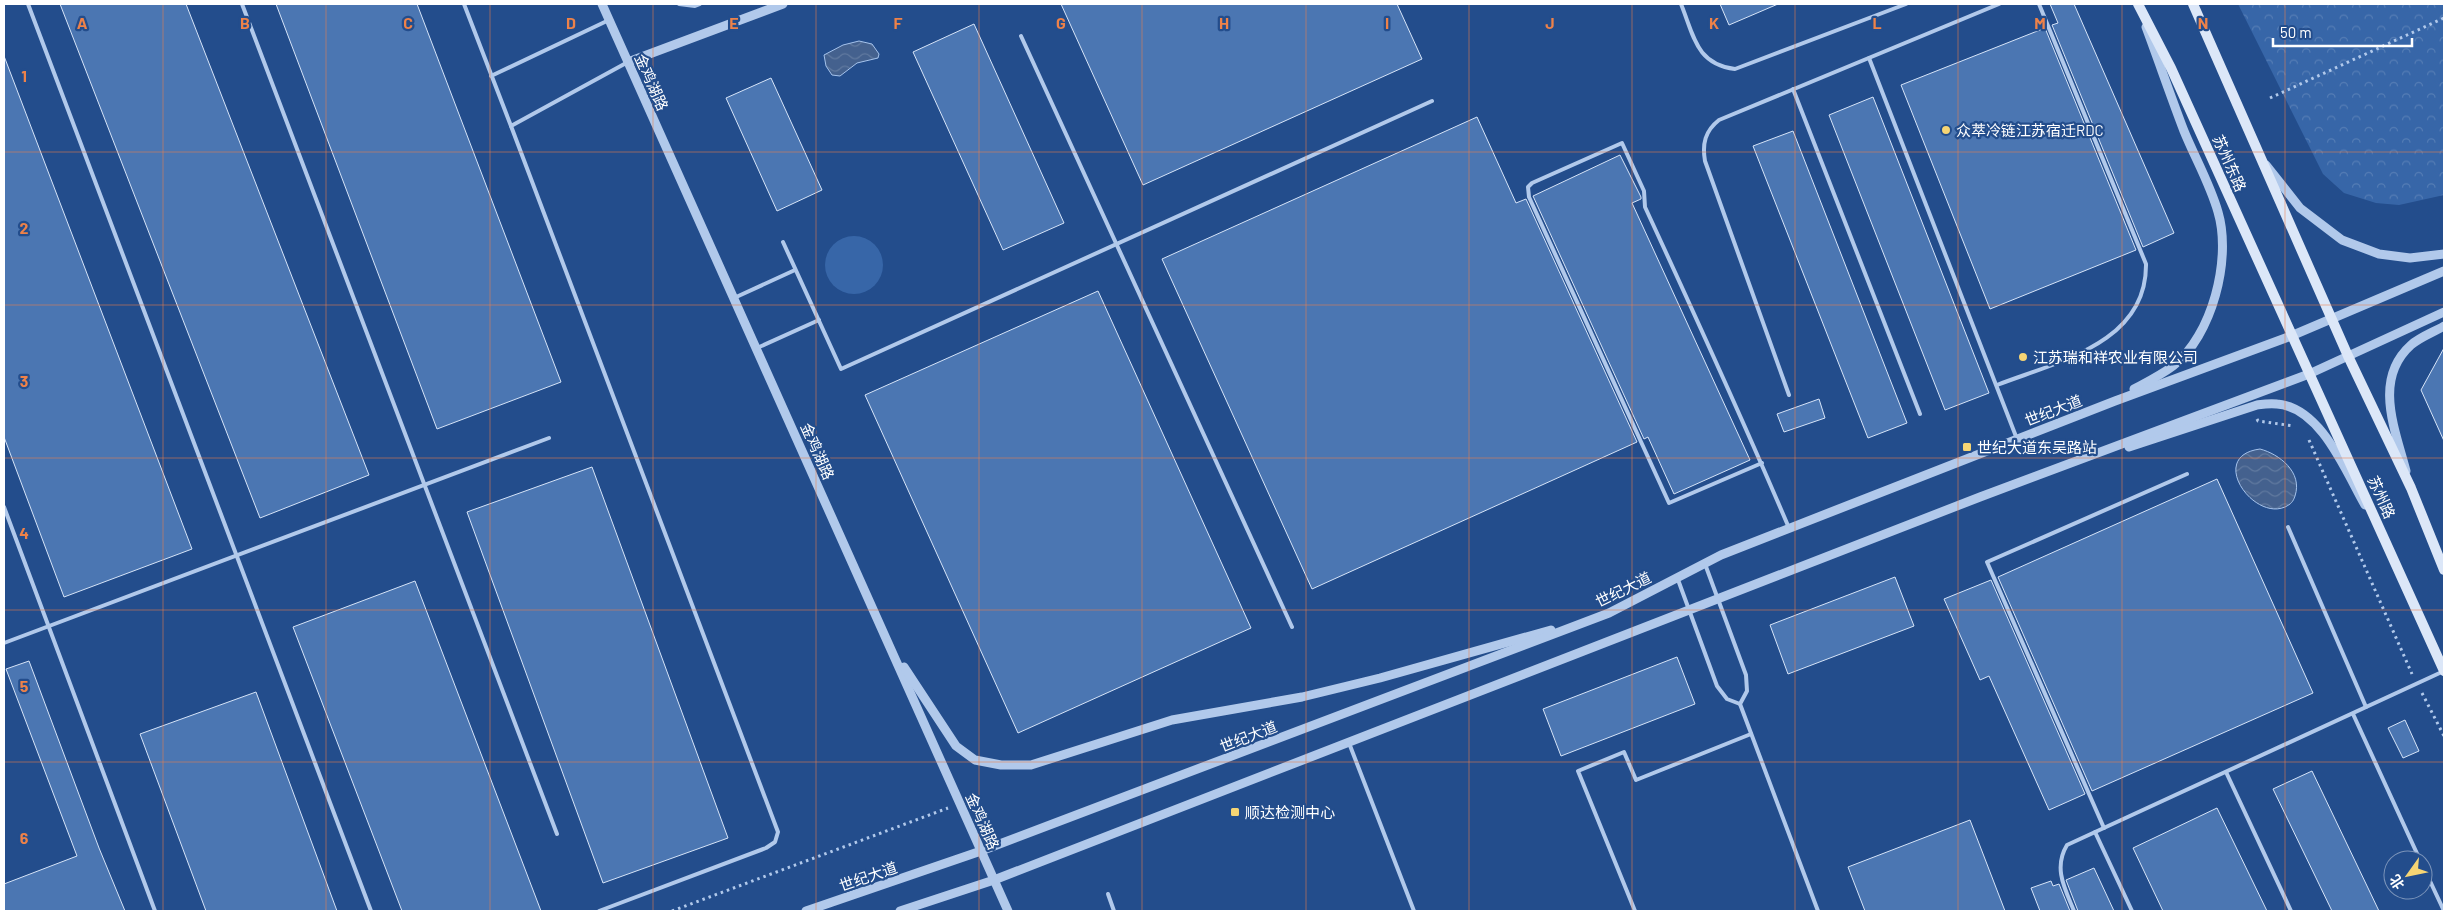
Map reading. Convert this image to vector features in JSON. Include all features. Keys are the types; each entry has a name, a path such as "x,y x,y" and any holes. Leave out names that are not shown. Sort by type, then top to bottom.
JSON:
{"main road":[{"name":"苏州东路","path":"2138,4 2170,68 2291,336"},
{"name":"苏州东路","path":"2192,4 2333,319"},
{"name":"苏州路","path":"2333,319 2348,356 2411,488 2444,570"},
{"name":"苏州路","path":"2291,336 2444,671"}],"street":[{"name":"金鸡湖路","path":"602,4 1008,911"},
{"path":"628,62 783,4"},
{"path":"2115,400 2174,366 2194,344 2209,314 2220,278 2222,251 2222,231 2218,211 2184,131 2138,4"},
{"path":"2263,162 2300,208 2342,240 2379,254 2402,257 2444,254"},
{"name":"世纪大道","path":"806,911 981,851 1609,613 1705,563 1789,528 2115,400 2291,336 2444,271"},
{"path":"900,911 994,880 1980,497 2309,374 2444,312"},
{"path":"2411,488 2390,408 2389,384 2396,360 2412,344 2444,326"},
{"path":"1980,497 2250,407 2278,404 2298,410 2325,434 2389,549"},
{"path":"889,643 956,746 975,760 1001,764 1031,765 1172,720 1302,697 1380,678 1609,613"}],"lane":[{"path":"28,4 372,911"},
{"path":"242,4 557,834"},
{"path":"464,4 778,832 776,842 766,848 599,911"},
{"path":"679,4 695,6 700,4"},
{"path":"1681,4 1700,51 1709,62 1720,67 1734,69 1906,4"},
{"path":"1789,395 1705,161 1704,139 1710,127 1719,120 1999,4"},
{"path":"1996,385 2090,349 2105,341 2132,314 2146,278 2146,264 2038,4"},
{"path":"491,76 609,20"},
{"path":"1021,36 1292,627"},
{"path":"1869,58 2018,439"},
{"path":"511,126 628,62"},
{"path":"1793,89 1920,414"},
{"path":"783,242 841,369 1432,101"},
{"path":"1762,463 1669,503 1529,197 1528,187 1532,183 1622,143 1644,190 1645,207 1762,463 1789,528"},
{"path":"734,298 796,270"},
{"path":"757,348 819,320"},
{"path":"4,643 549,438"},
{"path":"2104,828 1987,562 2187,474"},
{"path":"4,507 155,911"},
{"path":"2288,527 2366,707"},
{"path":"1705,563 1746,675 1747,691 1740,704"},
{"path":"1677,577 1717,686 1727,698 1740,704 1818,911"},
{"path":"2074,911 2061,878 2059,866 2067,845 2444,671"},
{"path":"2353,714 2415,850"},
{"path":"1635,911 1578,771 1624,752 1636,780 1751,734"},
{"path":"1349,743 1414,911"},
{"path":"2226,772 2291,911"},
{"path":"2095,832 2132,911"},
{"path":"2433,887 2444,911"},
{"path":"1108,894 1114,911"}],"path":[{"path":"2270,98 2444,18"},
{"path":"2250,407 2258,421 2294,426 2301,431"},
{"path":"2307,436 2371,584 2417,684 2444,736"},
{"path":"672,911 960,803"}],"green space":[{"path":"2238,4 2444,4 2444,195 2399,205 2376,203 2344,193 2323,174"},
{"path":"854,236 865,238 878,249 883,265 881,276 870,289 854,294 843,292 830,281 825,265 827,254 838,241"}],"water":[{"path":"859,41 872,44 879,54 878,58 857,63 840,76 832,75 826,66 824,55 843,45"},
{"path":"2260,449 2275,455 2288,465 2296,479 2295,496 2292,503 2285,507 2273,509 2260,505 2249,497 2241,486 2236,474 2237,463 2245,454"}],"building":[{"path":"60,4 186,4 369,475 260,518"},
{"path":"276,4 417,4 561,382 437,429"},
{"path":"1061,4 1397,4 1422,59 1143,185"},
{"path":"1720,4 1778,4 1729,25"},
{"path":"2050,4 2074,4 2174,233 2143,247 2052,25 2058,23"},
{"path":"974,24 1064,223 1003,250 913,52"},
{"path":"2045,28 2136,250 1990,309 1901,85"},
{"path":"4,56 192,549 64,597 4,437"},
{"path":"771,78 822,190 777,211 726,98"},
{"path":"1873,97 1989,393 1945,410 1829,115"},
{"path":"1477,117 1516,203 1526,199 1637,442 1312,589 1162,259"},
{"path":"1793,131 1907,423 1868,438 1753,146"},
{"path":"1620,155 1641,197 1641,199 1632,203 1750,460 1674,494 1648,437 1644,439 1533,196"},
{"path":"1098,291 1251,628 1018,733 865,395"},
{"path":"2444,348 2444,441 2421,390"},
{"path":"1819,399 1825,418 1784,432 1777,414"},
{"path":"592,467 728,838 603,883 467,512"},
{"path":"2217,479 2313,693 2092,791 1998,577"},
{"path":"1895,577 1914,626 1788,674 1770,625"},
{"path":"1991,580 2085,794 2049,810 1989,676 1980,680 1944,599"},
{"path":"415,581 541,911 402,911 293,627"},
{"path":"1677,657 1695,704 1561,756 1543,709"},
{"path":"29,661 99,848 125,911 4,911 4,884 77,856 6,669"},
{"path":"256,692 337,911 206,911 140,734"},
{"path":"2405,720 2419,751 2403,758 2388,728"},
{"path":"2312,771 2379,911 2332,911 2273,789"},
{"path":"2217,808 2267,911 2163,911 2133,848"},
{"path":"1970,820 2005,911 1865,911 1848,867"},
{"path":"2094,868 2114,911 2078,911 2066,880"},
{"path":"2051,881 2053,886 2059,884 2070,911 2040,911 2031,888"}],"place":[{"name":"众萃冷链江苏宿迁RDC","path":"1946,130"},
{"name":"江苏瑞和祥农业有限公司","path":"2023,357"},
{"name":"世纪大道东吴路站","path":"1967,447"},
{"name":"顺达检测中心","path":"1235,812"}]}
